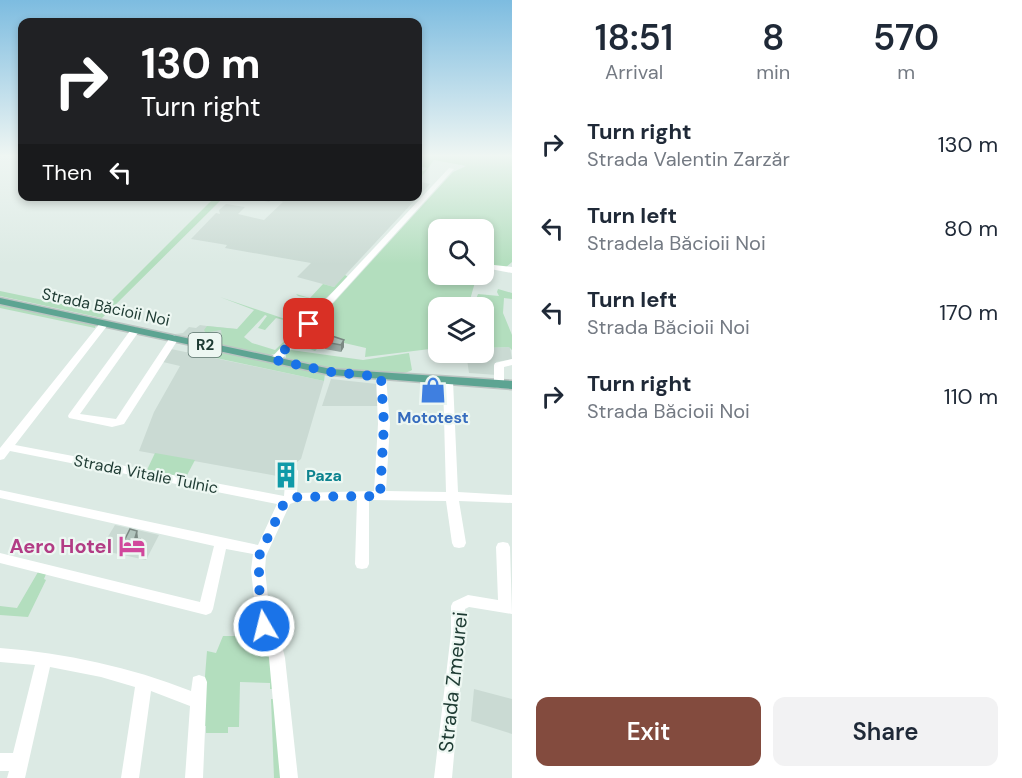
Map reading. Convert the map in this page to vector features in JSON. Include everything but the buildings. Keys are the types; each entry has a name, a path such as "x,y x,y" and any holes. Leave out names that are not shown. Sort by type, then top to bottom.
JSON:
{"main road":[{"name":"Strada Băcioii Noi","path":"0,301 331,372 506,385"}],"street":[{"path":"275,360 431,191"},
{"path":"494,267 512,270"},
{"path":"4,451 104,324"},
{"path":"135,330 73,416 112,423 120,422 174,338"},
{"path":"506,385 499,365 512,362"},
{"path":"380,496 384,424 381,377"},
{"path":"448,381 452,496 459,543"},
{"name":"Strada Vitalie Tulnic","path":"4,451 287,499 363,496 512,499"},
{"path":"289,778 277,658 273,641 264,626 258,570 261,551 266,546 287,499 294,476 292,471"},
{"path":"0,494 261,551"},
{"path":"362,564 363,496"},
{"path":"0,558 188,605 210,590 221,543"},
{"path":"503,547 509,607"},
{"name":"Strada Zmeurei","path":"443,778 458,633 458,606 468,601 509,607"},
{"path":"0,655 44,660 144,681 198,702"},
{"path":"0,762 18,770 44,660"},
{"path":"130,778 144,681"},
{"path":"194,778 199,682"}],"shaded area":[{"path":"280,201 414,201 334,287 297,277 311,263 225,248 227,245 191,239 216,213 220,214 219,210 226,204 245,207 238,214 264,220 283,202"},
{"path":"200,325 237,329 229,339 198,340 175,334 183,333 189,327 196,328"},
{"path":"510,347 512,359 496,362 497,375 469,373 468,363 494,363 494,348"},
{"path":"171,349 324,381 301,459 289,468 288,478 139,451 154,412 180,366 163,362"},
{"path":"331,379 377,384 380,406 322,406"},
{"path":"115,525 159,535 146,560 100,550"},
{"path":"474,689 512,699 512,734 471,721"}],"green space":[{"path":"435,191 512,191 512,262 505,268 494,266 494,219 428,219 428,285 474,285 471,297 428,297 428,349 365,357 366,348 327,339 315,351 296,344"},
{"path":"211,201 220,201 102,318 0,296 0,291 100,312"},
{"path":"345,275 348,277 323,301 298,296 296,294 310,298 323,284 334,287"},
{"path":"498,289 512,293 512,299 504,298 503,313 512,335 512,350 509,347 494,348 494,297 477,297 478,294 499,296"},
{"path":"220,297 303,325 276,318 265,330 258,328 267,316 265,315 244,337 252,343 275,350 297,329 278,353 267,356 212,344 209,337 222,337 221,330 209,332 210,335 207,335 204,330 207,326 237,329 254,310"},
{"path":"0,304 96,325 95,328 0,308"},
{"path":"205,349 325,374 324,381 202,355"},
{"path":"291,350 363,360 409,353 412,370 388,374 330,368 286,359 286,352"},
{"path":"155,453 195,460 185,479 146,472"},
{"path":"38,572 46,574 44,579 46,580 28,617 0,615 0,606 17,608"},
{"path":"223,636 264,636 271,649 274,689 270,689 270,683 240,682 239,727 228,727 228,733 206,733 206,726 201,726 207,651 216,653"},
{"path":"271,699 277,699 284,778 274,778"}],"place":[{"name":"Mototest","path":"433,390"},
{"name":"Paza","path":"286,475"},
{"name":"Aero Hotel","path":"132,546"}],"route":[{"path":"264,626 260,603 259,556 266,546 277,515 285,501 298,497 380,496 384,424 381,377 331,372 275,360 309,324"}]}
